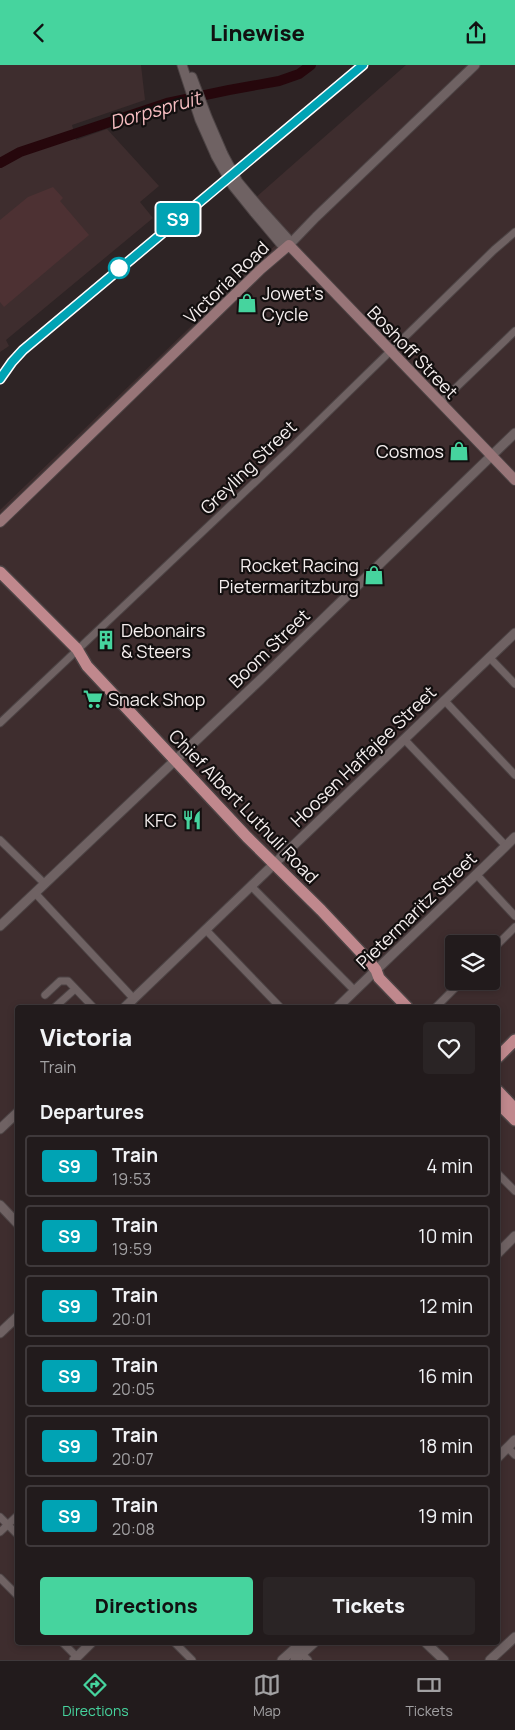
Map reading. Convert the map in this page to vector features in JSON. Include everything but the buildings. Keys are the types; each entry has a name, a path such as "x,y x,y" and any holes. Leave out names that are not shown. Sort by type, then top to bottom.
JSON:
{"main road":[{"name":"Boshoff Street","path":"286,243 515,480"},
{"name":"Victoria Road","path":"0,522 286,243"},
{"name":"Chief Albert Luthuli Road","path":"0,573 74,652"},
{"name":"Chief Albert Luthuli Road","path":"0,582 87,665 274,864 321,910 405,1005"},
{"name":"Chief Albert Luthuli Road","path":"376,970 384,973 415,1005"},
{"path":"500,1045 515,1030"},
{"path":"500,1055 515,1040"},
{"path":"500,1093 515,1109"},
{"path":"500,1105 515,1121"}],"street":[{"path":"182,65 232,186 286,243"},
{"path":"188,65 190,81"},
{"name":"Victoria Road","path":"286,243 316,217 475,65"},
{"name":"Greyling Street","path":"0,723 269,469 515,231"},
{"path":"440,403 515,331"},
{"name":"Boom Street","path":"0,926 515,433"},
{"name":"Hoosen Haffajee Street","path":"127,1005 515,633"},
{"path":"489,657 515,684"},
{"path":"444,700 515,775"},
{"path":"404,739 506,846"},
{"name":"Pietermaritz Street","path":"340,1005 515,837"},
{"path":"0,840 45,884"},
{"path":"477,875 515,916"},
{"path":"251,886 355,991"},
{"path":"34,893 134,999"},
{"path":"500,942 515,927"},
{"path":"206,930 278,1005"},
{"path":"45,995 60,981 65,980 91,1005"},
{"path":"57,1005 75,989"},
{"path":"438,1005 453,990"},
{"path":"0,1129 15,1115"},
{"path":"500,1176 515,1191"},
{"path":"0,1205 15,1221"},
{"path":"500,1251 515,1236"},
{"path":"0,1333 15,1319"},
{"path":"500,1455 515,1440"},
{"path":"508,1447 515,1455"},
{"path":"0,1517 15,1532"},
{"path":"0,1532 15,1518"},
{"path":"0,1578 15,1593"},
{"path":"490,1660 515,1637"},
{"path":"64,1645 75,1659 89,1645"},
{"path":"177,1645 192,1660"},
{"path":"282,1660 299,1645"},
{"path":"302,1658 312,1645"},
{"path":"428,1645 444,1660"}],"shaded area":[{"path":"0,65 141,65 145,100 72,125 76,140 107,129 159,186 140,202 153,218 6,340 9,346 0,352"},
{"path":"406,65 515,65 515,1660 0,1660 0,510 288,233 254,199"},
{"path":"53,187 63,198 60,201 89,235 4,307 0,302 0,220 28,197"}],"waterway":[{"name":"Dorpspruit","path":"0,163 20,152 167,103 279,81 299,74 311,65"}],"railway":[{"path":"0,379 11,362 23,350 363,65"}],"train":[{"name":"S9","path":"0,379 23,350 363,65"}],"place":[{"name":"Jowet's Cycle","path":"247,303"},
{"name":"Cosmos","path":"459,451"},
{"name":"Rocket Racing Pietermaritzburg","path":"374,575"},
{"name":"Debonairs & Steers","path":"106,640"},
{"name":"Snack Shop","path":"93,699"},
{"name":"KFC","path":"192,820"}]}
